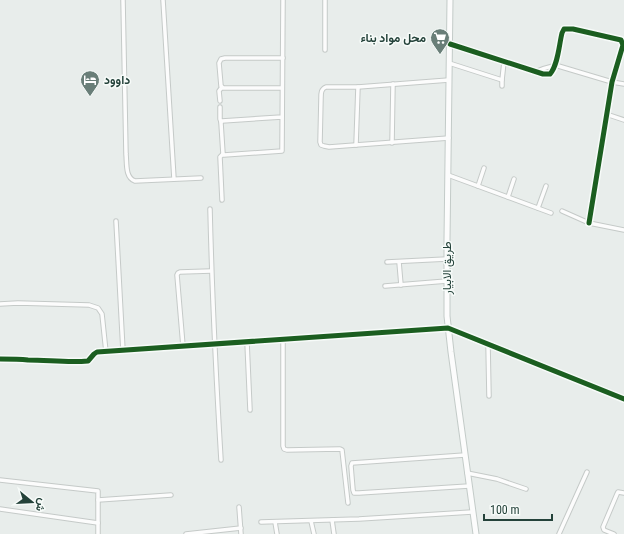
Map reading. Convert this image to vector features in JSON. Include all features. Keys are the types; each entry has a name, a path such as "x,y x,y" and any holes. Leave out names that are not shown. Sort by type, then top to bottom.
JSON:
{"main road":[{"name":"طريق الابيار","path":"450,0 447,316 472,512 477,534"}],"street":[{"path":"123,0 126,154 129,175 132,180 135,181 201,178"},
{"path":"163,0 174,179"},
{"path":"223,154 283,150 283,0"},
{"path":"325,50 326,0"},
{"path":"450,44 536,72 550,74 555,65 564,29 621,40 623,44 612,82 589,223"},
{"path":"220,101 219,91 222,87 219,63 221,59 283,58"},
{"path":"502,86 504,62"},
{"path":"449,63 502,80"},
{"path":"536,72 555,65 612,82 624,84"},
{"path":"448,138 328,147 320,145 321,91 323,88 358,87 449,80"},
{"path":"392,143 393,84"},
{"path":"222,87 282,88"},
{"path":"356,145 358,87"},
{"path":"220,107 223,154 220,157 222,200"},
{"path":"606,114 624,120"},
{"path":"221,122 282,118"},
{"path":"478,186 484,168"},
{"path":"448,175 551,213"},
{"path":"508,197 514,179"},
{"path":"538,208 546,186"},
{"path":"210,209 214,344 221,460"},
{"path":"562,211 589,223 624,230"},
{"path":"116,221 123,351"},
{"path":"387,262 447,258"},
{"path":"399,262 401,285"},
{"path":"184,346 177,275 180,272 211,271"},
{"path":"385,286 447,281"},
{"path":"0,304 89,305 98,308 102,314 106,352"},
{"path":"0,359 84,362 88,361 97,352 448,328 624,399"},
{"path":"283,340 282,446 287,450 342,450 348,503"},
{"path":"247,342 250,410"},
{"path":"488,344 489,396"},
{"path":"465,455 352,463 353,490 355,493 359,493 469,486"},
{"path":"559,534 587,472"},
{"path":"467,473 497,479 526,489"},
{"path":"0,480 98,491 98,534"},
{"path":"614,534 607,533 603,527 618,492 624,493"},
{"path":"98,500 171,495"},
{"path":"239,507 241,534"},
{"path":"0,509 98,523"},
{"path":"261,522 367,519 472,512"},
{"path":"332,520 334,534"},
{"path":"311,521 314,534"},
{"path":"275,522 277,534"},
{"path":"186,534 241,528"}],"cycle path":[{"path":"450,44 543,74 550,74 557,60 564,29 573,29 621,40 623,45 612,82 589,223"},
{"path":"0,359 80,362 88,361 97,352 448,328 624,399"}],"place":[{"name":"محل مواد بناء","path":"440,55"},
{"name":"داوود","path":"90,97"}]}
